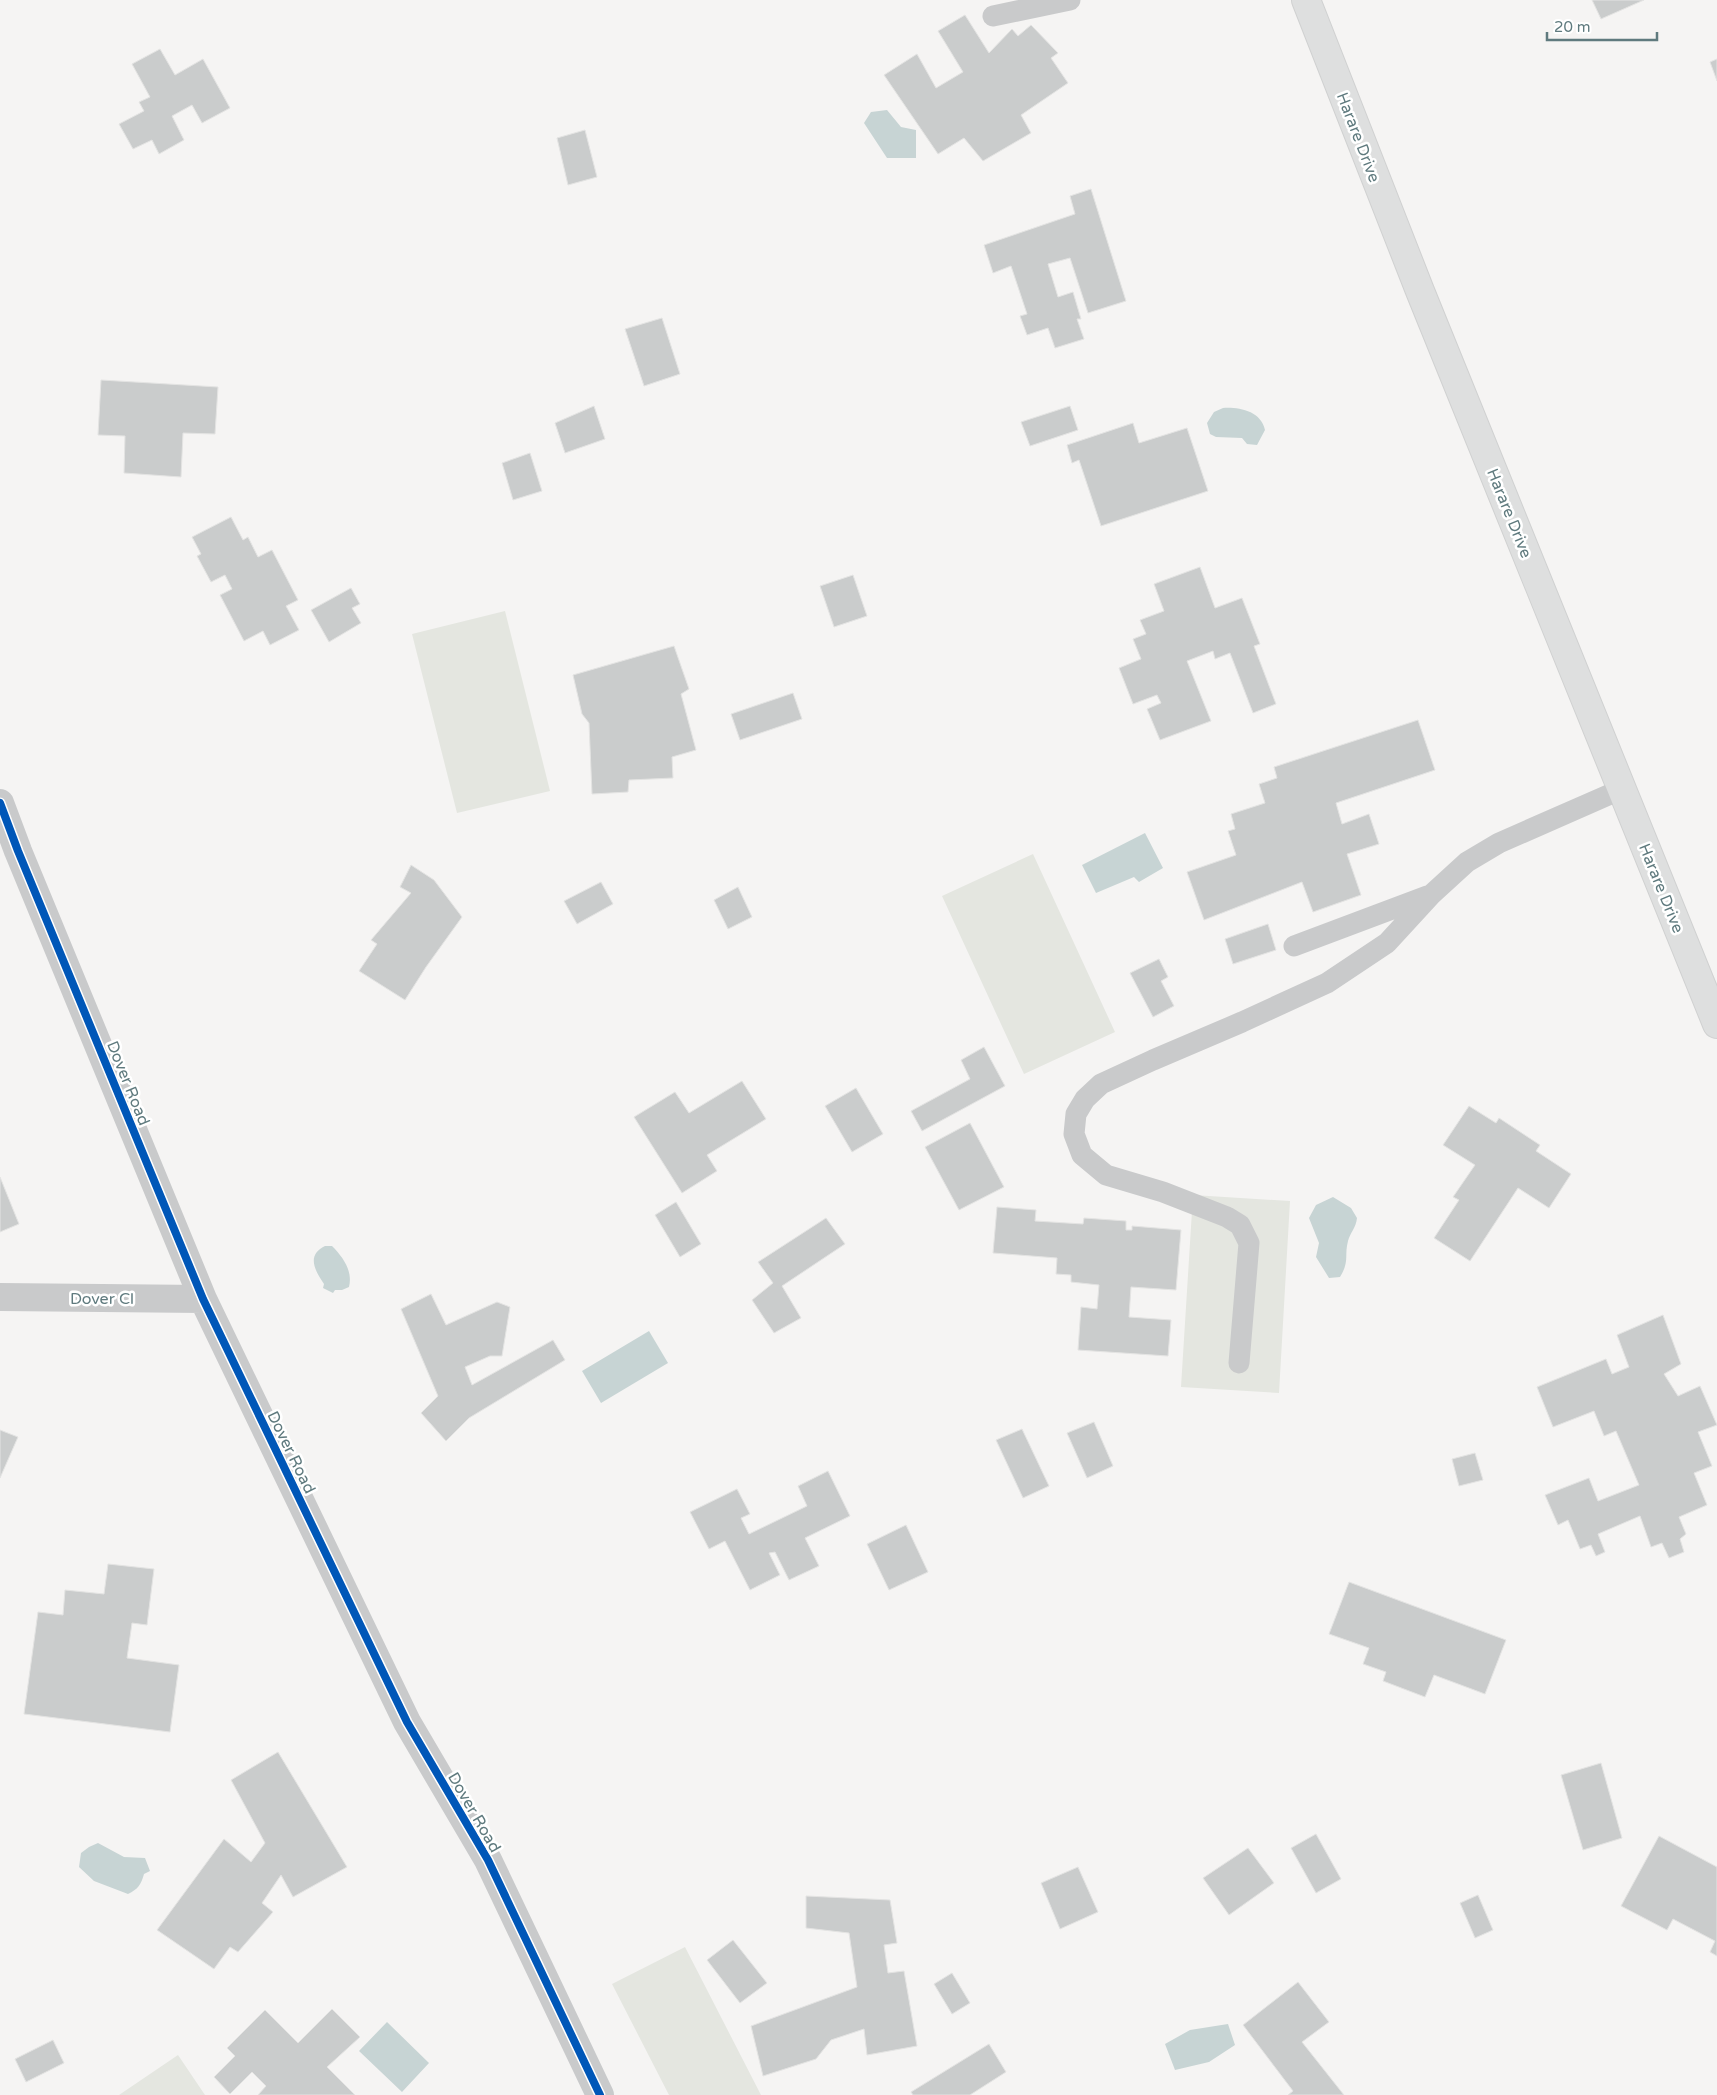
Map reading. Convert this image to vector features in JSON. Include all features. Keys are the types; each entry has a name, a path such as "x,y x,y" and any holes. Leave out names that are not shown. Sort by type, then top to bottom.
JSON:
{"main road":[{"name":"Harare Drive","path":"1306,0 1420,291 1717,1024"}],"street":[{"name":"Dover Road","path":"0,803 18,851 203,1299 407,1722 488,1860 600,2095"},
{"name":"Dover Cl","path":"0,1297 203,1299"}],"lane":[{"path":"993,16 1070,0"},
{"path":"1239,1363 1249,1243 1240,1225 1227,1217 1163,1192 1106,1175 1082,1154 1074,1134 1076,1114 1085,1099 1101,1084 1327,983 1387,943 1432,894 1467,862 1499,842 1622,789"},
{"path":"1294,946 1432,894"}],"shaded area":[{"path":"887,110 901,127 916,130 916,158 887,158 864,123 871,112"},
{"path":"1223,408 1236,408 1254,414 1259,418 1265,430 1257,445 1247,444 1242,438 1216,437 1210,434 1207,423 1214,412"},
{"path":"505,611 550,791 457,813 412,634"},
{"path":"1145,833 1163,868 1139,882 1134,877 1096,893 1082,865"},
{"path":"1033,854 1115,1032 1024,1074 942,896"},
{"path":"1193,1195 1290,1201 1279,1393 1181,1387"},
{"path":"1333,1197 1351,1208 1357,1218 1348,1241 1346,1263 1343,1271 1340,1277 1329,1278 1316,1257 1319,1243 1309,1218 1316,1205"},
{"path":"325,1246 332,1246 340,1255 350,1275 349,1287 335,1290 333,1293 323,1288 324,1284 314,1264 316,1254"},
{"path":"649,1331 668,1363 601,1403 582,1371"},
{"path":"98,1843 124,1857 145,1858 150,1871 144,1874 139,1886 128,1894 94,1881 79,1867 81,1853"},
{"path":"685,1947 761,2095 669,2095 612,1984"},
{"path":"387,2022 429,2063 402,2092 359,2051"},
{"path":"1228,2024 1235,2045 1209,2062 1175,2070 1165,2044 1190,2030"},
{"path":"178,2055 205,2095 119,2095"}],"building":[{"path":"1592,0 1644,0 1601,19"},
{"path":"965,15 989,53 1012,29 1018,36 1031,25 1058,53 1051,58 1068,83 1021,115 1031,133 983,161 964,138 938,154 884,75 917,54 936,88 963,72 938,31"},
{"path":"160,49 175,75 203,59 230,108 202,123 192,105 172,116 184,140 159,154 152,140 133,149 119,124 144,111 139,102 150,97 132,64"},
{"path":"1717,59 1717,81 1710,62"},
{"path":"585,130 597,177 568,185 557,138"},
{"path":"1091,189 1126,301 1088,313 1070,258 1048,264 1058,297 1073,292 1081,319 1077,319 1084,339 1055,348 1048,328 1027,335 1020,316 1027,314 1011,266 993,273 984,245 1075,214 1070,196"},
{"path":"662,318 680,374 644,386 625,329"},
{"path":"101,380 218,387 215,434 183,433 181,477 124,473 125,436 98,435"},
{"path":"594,406 605,439 565,453 555,423"},
{"path":"1070,406 1078,430 1030,446 1021,422"},
{"path":"1133,423 1139,443 1187,428 1208,491 1101,526 1079,460 1072,463 1067,445"},
{"path":"530,453 542,491 513,500 502,463"},
{"path":"231,517 243,540 248,537 258,557 272,550 298,600 286,606 299,630 270,645 263,631 244,641 220,595 232,589 225,575 211,582 197,556 201,554 192,537"},
{"path":"1200,567 1215,608 1242,598 1260,644 1254,646 1276,704 1253,713 1230,653 1215,659 1213,651 1187,661 1211,721 1160,740 1147,709 1161,703 1157,695 1133,704 1119,668 1141,659 1133,639 1146,634 1140,620 1164,611 1154,584"},
{"path":"853,575 867,616 834,627 820,586"},
{"path":"351,588 360,604 352,608 361,623 329,642 311,610"},
{"path":"674,646 689,689 681,694 696,750 672,757 673,778 629,780 628,792 592,794 589,723 582,714 573,675"},
{"path":"793,693 802,719 740,740 731,714"},
{"path":"1418,720 1435,770 1336,803 1342,824 1369,814 1379,844 1347,854 1361,895 1313,912 1302,882 1204,920 1187,872 1236,855 1228,831 1235,829 1231,814 1265,803 1259,784 1277,778 1274,767"},
{"path":"411,865 434,880 462,917 405,1000 359,971 377,944 371,940 411,893 400,887"},
{"path":"601,882 613,904 577,924 564,901"},
{"path":"738,887 752,917 728,929 714,900"},
{"path":"1268,924 1276,950 1233,964 1225,939"},
{"path":"1159,959 1168,977 1161,981 1174,1006 1153,1017 1130,973"},
{"path":"984,1047 1005,1086 922,1131 911,1111 970,1079 961,1060"},
{"path":"742,1081 766,1119 707,1155 717,1171 682,1193 634,1117 675,1092 689,1113"},
{"path":"856,1088 883,1134 852,1152 825,1106"},
{"path":"1469,1106 1496,1123 1499,1118 1540,1145 1536,1151 1571,1174 1549,1208 1518,1188 1470,1261 1434,1238 1459,1200 1453,1197 1475,1165 1443,1145"},
{"path":"970,1123 1004,1187 959,1210 925,1147"},
{"path":"0,1177 19,1224 0,1232"},
{"path":"676,1202 701,1244 680,1257 655,1215"},
{"path":"997,1207 1036,1210 1035,1221 1083,1224 1084,1218 1126,1221 1126,1230 1132,1230 1132,1226 1181,1230 1176,1290 1131,1287 1129,1317 1171,1320 1168,1356 1078,1350 1081,1307 1097,1309 1099,1285 1071,1282 1071,1275 1056,1274 1057,1258 993,1253"},
{"path":"826,1218 845,1244 782,1286 801,1318 774,1333 752,1300 773,1283 758,1262"},
{"path":"431,1294 446,1325 497,1302 510,1307 502,1356 490,1356 465,1367 472,1385 553,1340 565,1360 469,1418 446,1441 421,1413 438,1396 401,1309"},
{"path":"1663,1315 1681,1364 1664,1374 1678,1396 1700,1386 1717,1425 1698,1432 1712,1466 1694,1473 1707,1505 1679,1517 1686,1534 1680,1539 1684,1552 1669,1558 1662,1543 1651,1547 1640,1516 1598,1534 1605,1552 1596,1556 1591,1545 1580,1549 1568,1520 1558,1525 1545,1495 1589,1478 1598,1501 1639,1485 1616,1431 1604,1436 1594,1411 1553,1427 1537,1387 1606,1359 1612,1374 1629,1367 1617,1335"},
{"path":"1094,1422 1113,1466 1087,1478 1067,1433"},
{"path":"1022,1429 1049,1486 1023,1498 996,1440"},
{"path":"0,1430 18,1437 0,1478"},
{"path":"1475,1453 1483,1480 1459,1486 1452,1459"},
{"path":"828,1471 850,1516 805,1538 819,1566 789,1580 775,1552 769,1553 780,1575 750,1590 725,1541 709,1549 690,1512 737,1489 750,1514 741,1518 749,1534 807,1506 798,1486"},
{"path":"906,1525 928,1572 889,1590 867,1544"},
{"path":"108,1564 154,1569 147,1625 132,1623 127,1658 179,1665 170,1732 24,1714 38,1612 63,1615 65,1590 104,1594"},
{"path":"1349,1582 1506,1640 1485,1694 1434,1675 1425,1697 1383,1681 1386,1672 1363,1664 1369,1648 1329,1634"},
{"path":"278,1752 347,1867 293,1897 281,1875 262,1903 273,1912 238,1952 230,1947 214,1969 157,1930 224,1839 251,1862 265,1843 231,1780"},
{"path":"1601,1763 1622,1838 1583,1850 1561,1775"},
{"path":"1316,1834 1341,1879 1316,1893 1291,1848"},
{"path":"1659,1836 1717,1867 1717,1956 1710,1952 1715,1941 1673,1919 1667,1930 1621,1906"},
{"path":"1248,1848 1274,1883 1229,1915 1203,1878"},
{"path":"1078,1867 1098,1912 1060,1929 1041,1883"},
{"path":"1478,1895 1493,1930 1475,1938 1460,1903"},
{"path":"806,1896 890,1900 897,1943 884,1945 888,1973 904,1971 917,2046 867,2055 864,2029 831,2040 816,2059 763,2076 751,2026 857,1987 849,1933 806,1928"},
{"path":"733,1940 767,1983 740,2003 707,1960"},
{"path":"952,1973 970,2003 952,2014 934,1984"},
{"path":"1298,1982 1329,2022 1302,2042 1344,2095 1288,2095 1293,2091 1243,2025"},
{"path":"332,2009 360,2037 327,2067 355,2095 258,2095 266,2086 252,2072 230,2094 214,2077 235,2056 227,2048 265,2010 298,2043"},
{"path":"53,2040 64,2063 26,2082 15,2059"},
{"path":"989,2044 1006,2072 970,2095 913,2095 911,2092"}],"cycle path":[{"path":"0,803 18,851 203,1299 407,1722 488,1860 600,2095"}]}
